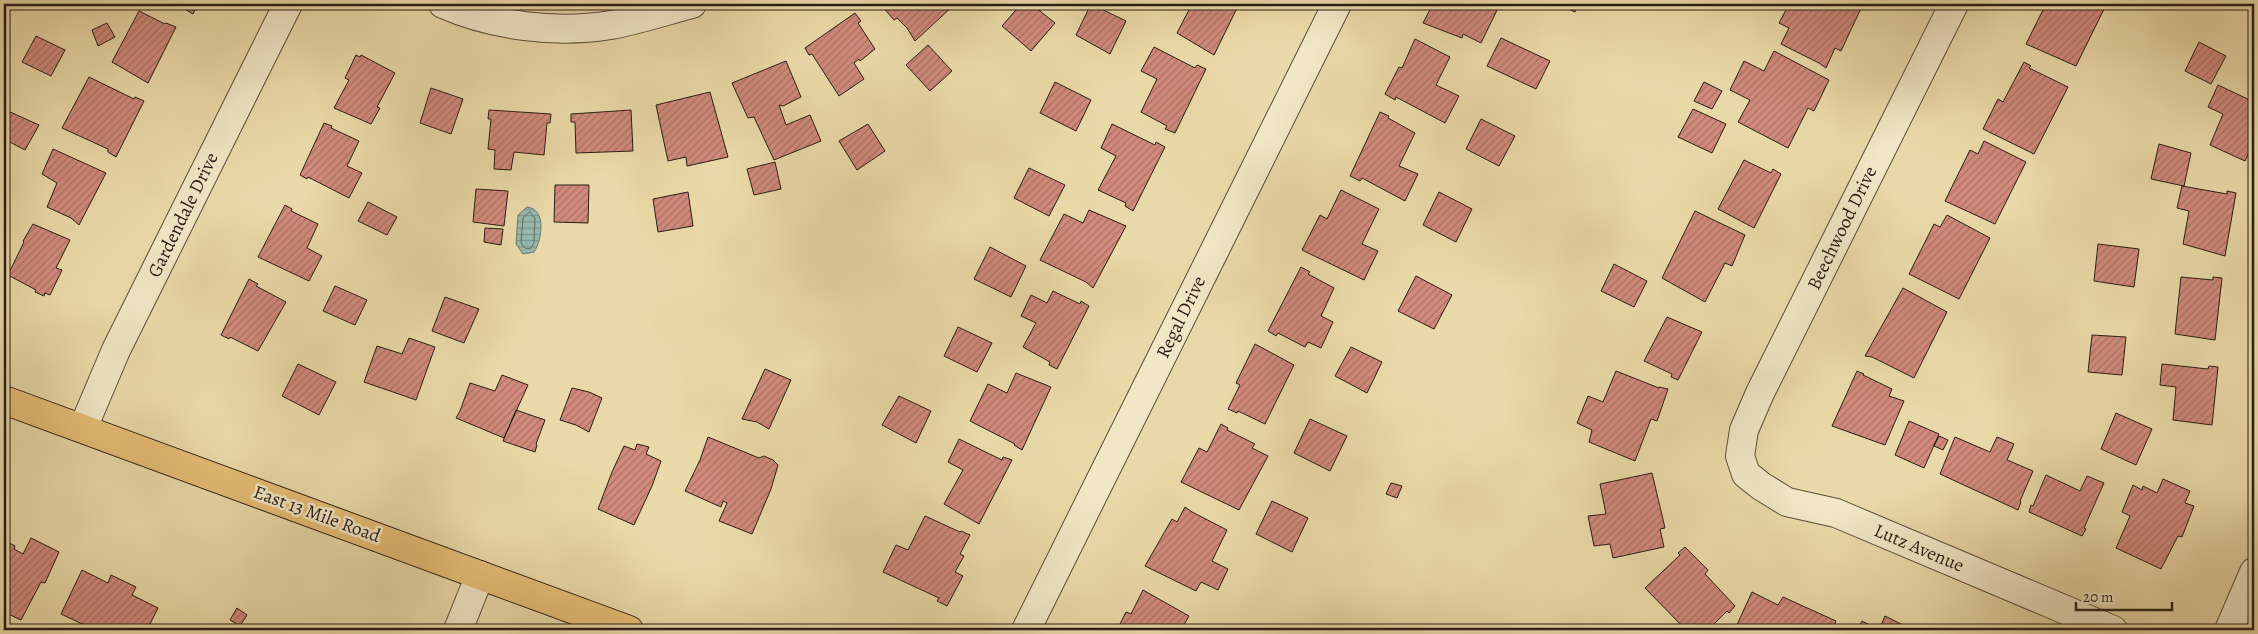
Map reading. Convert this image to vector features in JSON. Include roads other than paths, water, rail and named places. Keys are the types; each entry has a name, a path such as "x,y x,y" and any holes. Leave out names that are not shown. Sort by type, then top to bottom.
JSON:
{"main road":[{"name":"East 13 Mile Road","path":"4,400 629,630"}],"street":[{"name":"Gardendale Drive","path":"84,428 116,350 288,4"},
{"path":"443,4 466,14 518,24 559,28 610,25 692,4"},
{"name":"Regal Drive","path":"1026,630 1336,4"},
{"name":"Beechwood Drive","path":"1740,456 1744,430 1760,393 1954,4"},
{"name":"Lutz Avenue","path":"1740,456 1746,474 1787,502 1836,513 2113,630"},
{"path":"2229,630 2254,572"},
{"path":"458,630 480,575"}],"water":[{"path":"527,207 538,213 541,233 534,252 523,254 516,244 518,215"}]}
